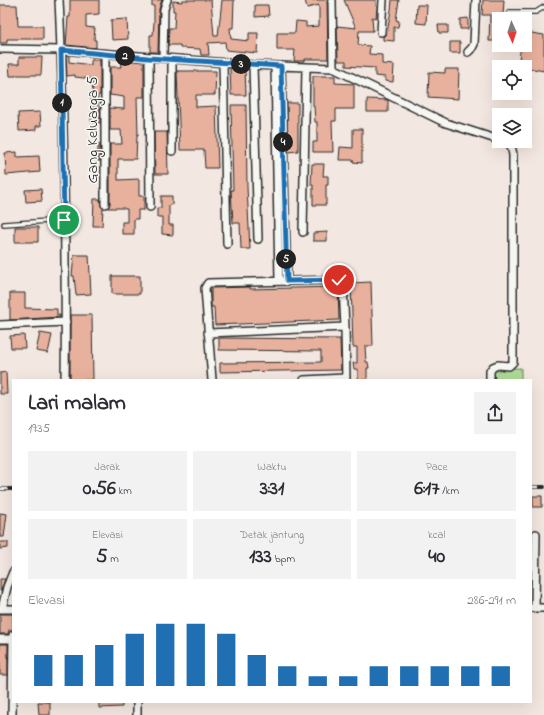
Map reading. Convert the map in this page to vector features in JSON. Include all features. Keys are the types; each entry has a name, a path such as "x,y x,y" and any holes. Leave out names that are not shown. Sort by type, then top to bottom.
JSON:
{"street":[{"path":"59,0 66,322 65,379"},
{"path":"164,58 164,10 167,0"},
{"path":"332,0 333,68"},
{"path":"381,32 383,0"},
{"path":"468,52 474,44 476,0"},
{"path":"0,49 61,50 253,65 333,68 446,123 492,138"},
{"name":"Gang Keluarga 5","path":"104,54 105,204"},
{"path":"148,58 150,207"},
{"path":"172,59 172,151"},
{"path":"223,63 227,244"},
{"path":"253,65 258,239"},
{"path":"278,66 283,281"},
{"path":"303,232 306,67"},
{"path":"490,379 490,371 493,367 498,365 509,366 513,362 514,155 512,148"},
{"path":"212,379 205,288 208,283 339,280 343,285 345,379"},
{"path":"0,326 66,322"},
{"path":"208,333 345,327"},
{"path":"536,534 533,608 544,608"},
{"path":"12,574 1,609 12,609"},
{"path":"0,639 12,639"},
{"path":"12,703 12,715"},
{"path":"136,703 137,715"}],"lane":[{"path":"532,12 536,12 544,7"},
{"path":"4,224 64,220"}],"green space":[{"path":"521,368 521,379 495,379 494,369"}],"building":[{"path":"70,0 99,0 99,14 86,15 86,27 95,28 94,40 96,40 96,48 66,45 68,17 70,17"},
{"path":"152,0 162,0 159,9 158,52 150,52 150,35 153,35 154,22 154,6 152,6"},
{"path":"182,0 211,0 214,36 218,36 222,0 234,0 233,28 230,28 231,39 249,41 249,33 258,33 257,53 226,50 225,42 208,43 209,55 201,55 200,49 180,48 180,45 168,45 169,28 174,28 175,11 173,11 173,1 182,2"},
{"path":"305,0 327,0 328,59 305,59 305,61 294,61 295,50 277,50 277,33 295,33 296,21 306,22 306,27 319,26 319,5 307,8"},
{"path":"344,0 376,0 376,18 372,17 373,31 359,31 358,45 370,46 369,54 382,55 382,64 394,65 393,82 385,81 385,77 375,76 375,68 346,66 346,61 338,61 337,26 356,28"},
{"path":"392,0 399,0 396,20 399,21 398,27 394,27 394,41 383,40 383,37 387,33"},
{"path":"483,0 504,0 503,12 492,12 492,41 489,41 490,15 482,15"},
{"path":"0,5 17,5 18,26 43,26 43,39 7,39 7,43 0,43"},
{"path":"255,5 268,5 269,16 255,17"},
{"path":"417,5 427,5 426,24 416,23"},
{"path":"468,18 468,29 460,29 460,19"},
{"path":"127,19 128,39 112,40 111,20"},
{"path":"438,25 448,25 448,33 439,33"},
{"path":"532,33 544,35 544,71 532,69 532,60 519,60 520,52 532,52"},
{"path":"450,42 460,42 460,53 450,53"},
{"path":"66,55 69,56 69,62 91,65 91,60 100,60 100,95 98,95 98,108 100,108 100,123 91,122 91,93 93,94 92,79 75,77 75,75 67,76"},
{"path":"19,57 42,57 41,75 10,76 9,64 19,64"},
{"path":"120,60 144,62 144,97 137,97 138,135 136,159 118,159 118,180 139,179 139,196 144,196 144,210 138,210 138,219 134,219 134,234 122,234 122,222 127,222 127,209 108,208 110,204 110,144 122,144 121,130 110,130 110,108 124,109 124,97 110,95 110,67 121,67"},
{"path":"230,68 245,69 246,95 231,95"},
{"path":"445,69 459,69 458,99 428,97 429,72 445,73"},
{"path":"177,71 216,71 215,95 196,95 196,107 216,106 218,168 205,168 204,150 180,150"},
{"path":"313,76 335,76 335,83 354,84 354,109 336,109 336,121 332,121 333,152 313,152 313,142 317,142 317,122 315,122 313,106"},
{"path":"367,99 388,100 388,112 367,112"},
{"path":"287,103 298,103 298,151 288,152"},
{"path":"231,105 246,105 247,187 250,249 241,249 240,223 233,223 231,190 233,190"},
{"path":"40,112 41,126 36,126 36,130 19,131 18,113"},
{"path":"353,129 362,129 362,163 353,162 353,160 339,160 340,147 353,148"},
{"path":"154,132 167,132 168,174 155,174"},
{"path":"98,144 100,144 100,161 98,161"},
{"path":"17,152 17,157 39,156 40,172 6,175 5,153"},
{"path":"312,164 324,164 323,176 328,176 328,185 326,185 326,205 313,205 313,185 311,185"},
{"path":"41,189 42,201 26,202 25,190"},
{"path":"161,196 172,196 172,205 169,205 169,225 173,225 173,235 162,234 162,217 157,217 157,208 161,208"},
{"path":"94,199 100,199 101,206 103,208 102,226 93,226"},
{"path":"15,227 38,227 38,242 15,242"},
{"path":"327,232 327,241 313,241 313,233"},
{"path":"74,255 89,255 91,294 76,295 74,276 72,276"},
{"path":"112,276 140,276 140,294 112,294"},
{"path":"371,282 373,346 365,346 366,362 368,362 369,368 367,368 367,379 358,379 358,369 354,369 353,363 357,363 357,347 353,347 351,283"},
{"path":"250,287 250,289 338,287 339,320 215,325 214,307 211,307 211,288"},
{"path":"10,293 25,293 25,308 57,309 57,315 60,315 60,317 10,320"},
{"path":"70,315 92,315 93,379 70,379"},
{"path":"40,333 52,335 48,353 36,351"},
{"path":"24,335 25,348 11,348 10,336"},
{"path":"219,338 340,339 341,370 220,372 220,363 321,362 321,351 219,350"},
{"path":"6,372 7,394 0,394 0,373"},
{"path":"533,496 542,496 542,507 533,507"},
{"path":"0,513 7,514 4,537 0,537"},
{"path":"0,542 8,542 8,548 0,549"},
{"path":"0,579 5,579 1,591 0,591"},
{"path":"0,614 12,614 12,630 9,630 8,634 0,634"},
{"path":"0,644 8,644 8,675 0,675"},
{"path":"38,703 50,703 50,715 39,715"},
{"path":"99,703 122,703 122,707 99,708"}],"railway":[{"path":"532,487 544,487"},
{"path":"0,489 12,489"}],"route":[{"path":"64,220 61,50 148,58 281,66 287,281 339,280"}]}
